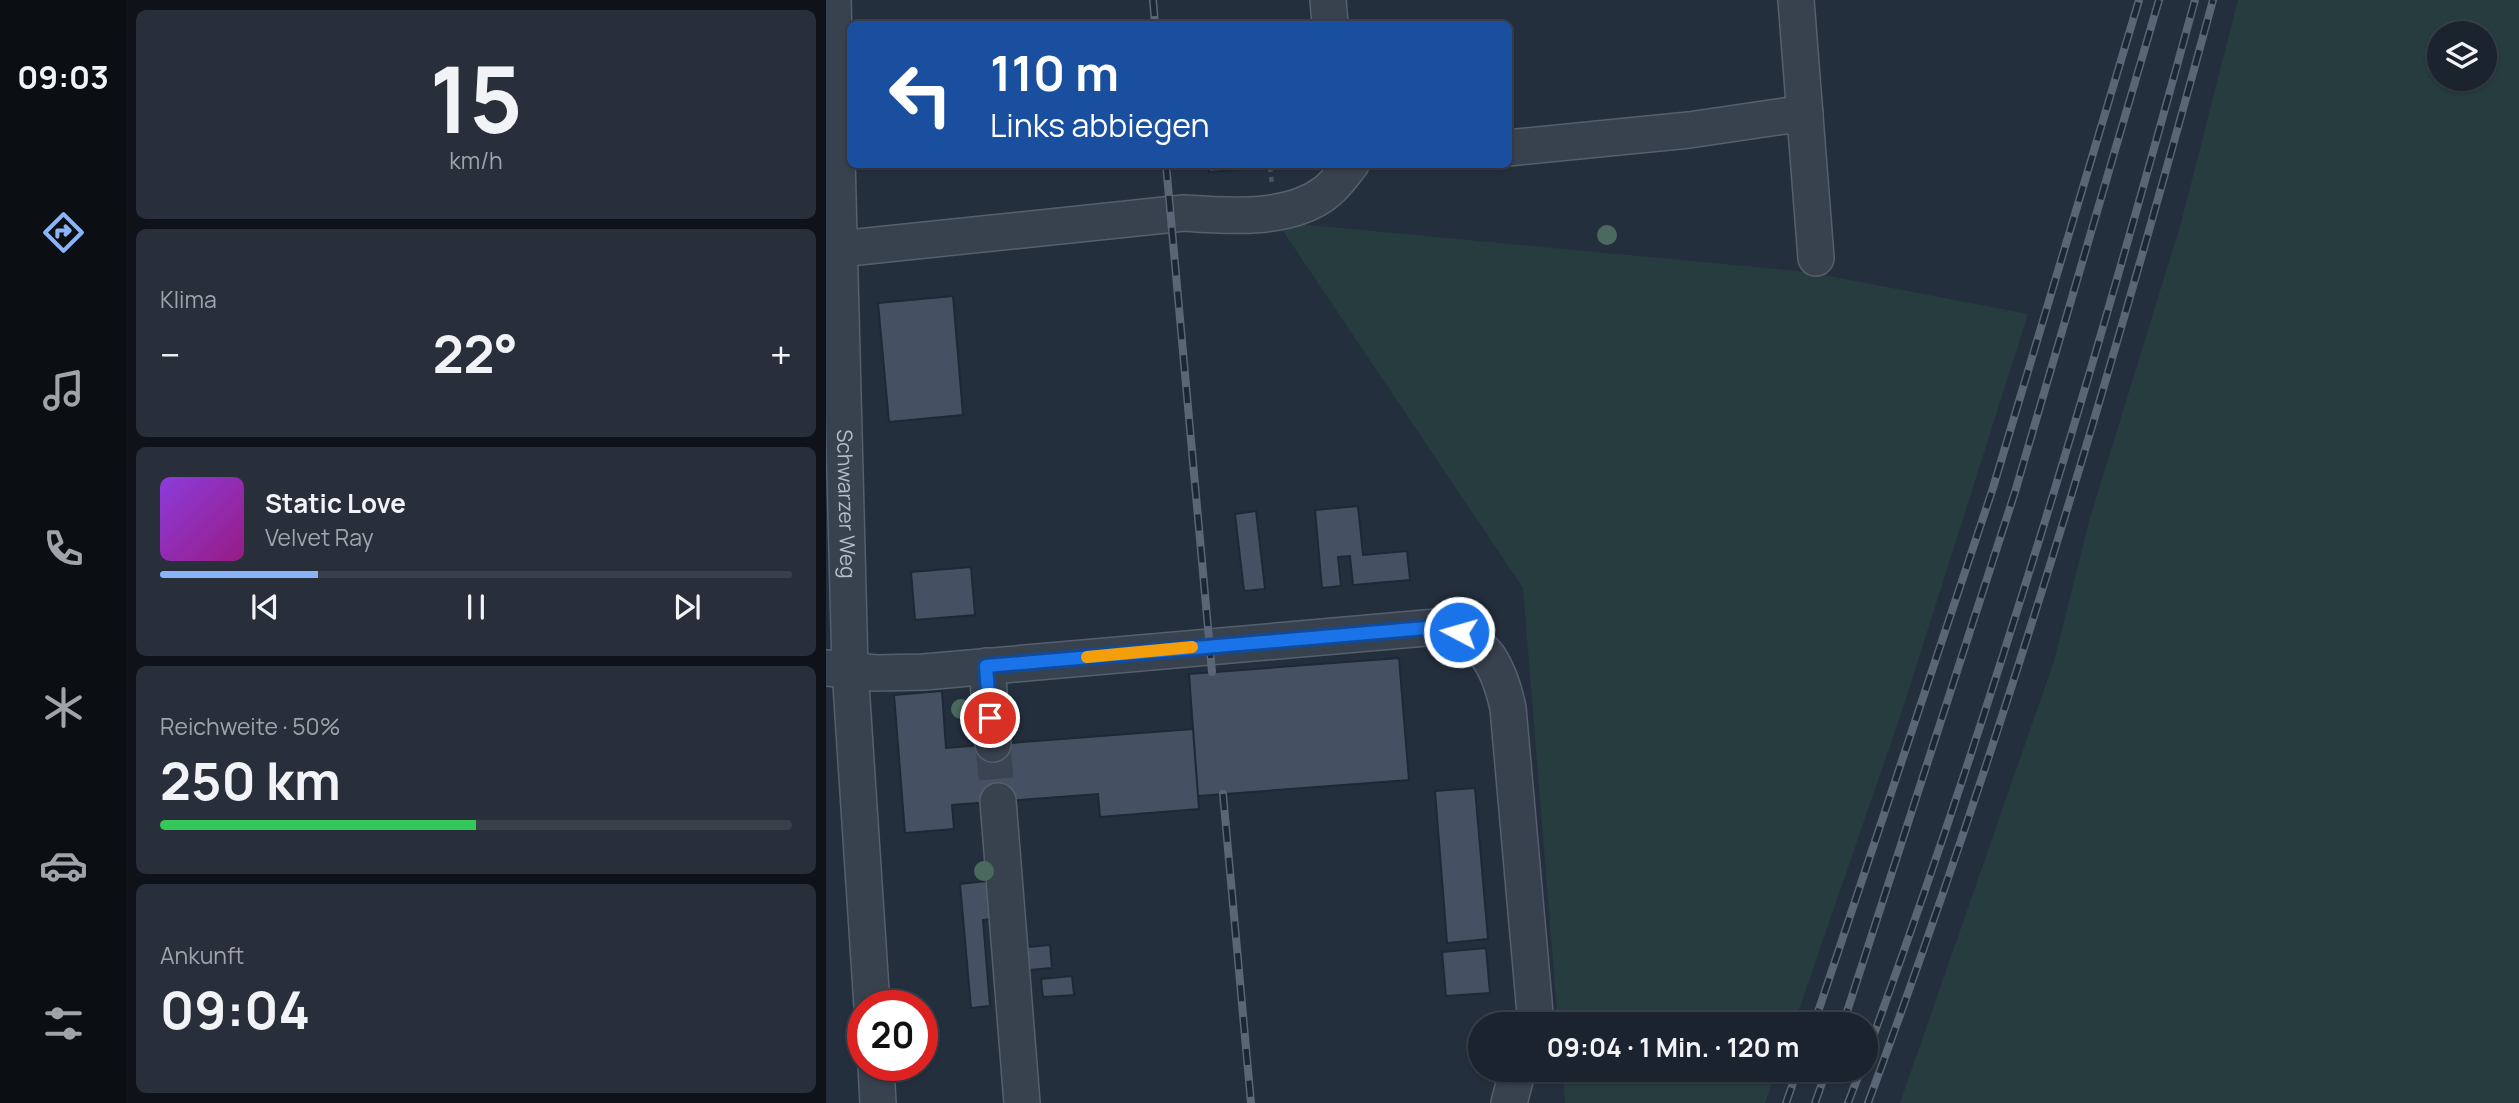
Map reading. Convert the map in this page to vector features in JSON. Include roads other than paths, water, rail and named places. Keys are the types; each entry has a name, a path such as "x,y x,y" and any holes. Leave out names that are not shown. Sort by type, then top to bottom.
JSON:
{"lane":[{"name":"Schwarzer Weg","path":"833,0 839,249 838,669 870,990"},
{"path":"1328,0 1330,21"},
{"path":"1796,0 1816,258"},
{"path":"1512,148 1689,130 1805,113"},
{"path":"839,249 1184,213 1275,212 1300,206 1325,193 1347,168"},
{"path":"838,669 876,674 1437,627 1459,632 1479,645 1503,683 1508,708 1535,1012"},
{"path":"986,666 993,744"},
{"path":"998,802 1022,1103"},
{"path":"877,1081 878,1103"},
{"path":"1508,1103 1514,1082"}],"tunnel":[{"path":"993,744 998,801"}],"railway":[{"path":"1153,0 1155,21"},
{"path":"1818,1012 1993,488 2139,0"},
{"path":"1847,1012 2015,492 2159,0"},
{"path":"1878,1023 1957,795 2042,532 2121,267 2195,0"},
{"path":"1868,1103 1964,831 2053,556 2135,279 2213,0"},
{"path":"1166,168 1212,672"},
{"path":"1223,794 1251,1103"},
{"path":"1786,1103 1793,1082"},
{"path":"1815,1103 1822,1082"},
{"path":"1848,1103 1856,1082"}]}
